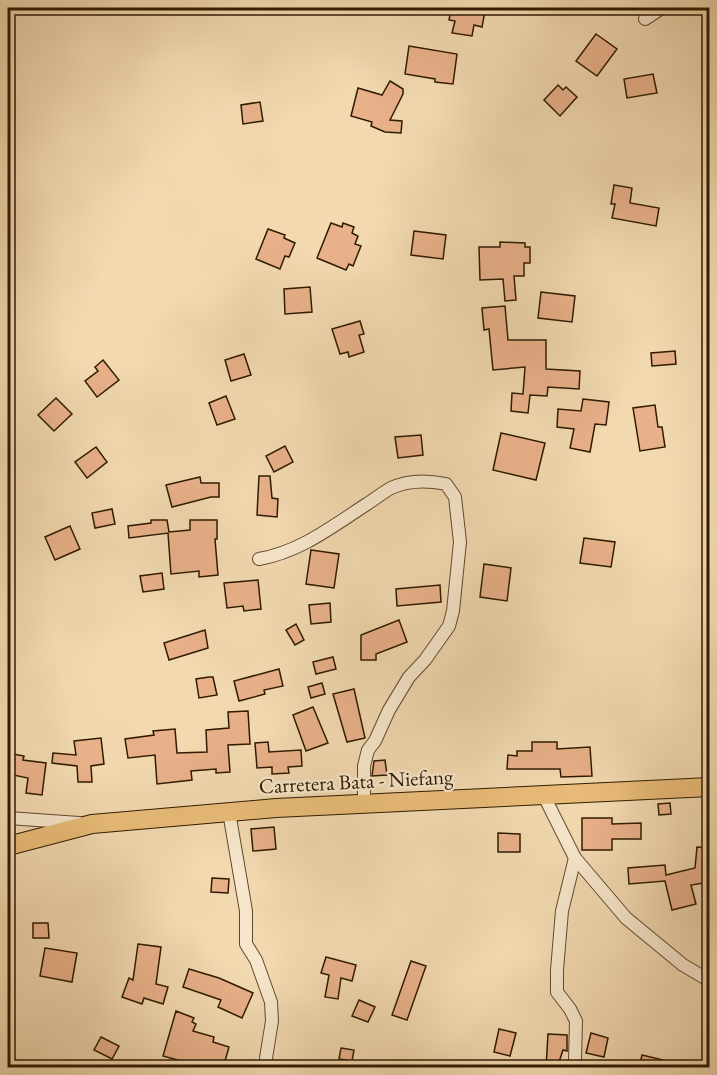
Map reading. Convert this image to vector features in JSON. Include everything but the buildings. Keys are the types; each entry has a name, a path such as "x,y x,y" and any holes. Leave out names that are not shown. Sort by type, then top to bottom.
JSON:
{"main road":[{"name":"Carretera Bata - Niefang","path":"8,846 92,824 229,812 364,803 710,787"}],"street":[{"path":"645,19 662,8"},
{"path":"259,559 297,548 391,488 411,482 430,481 446,484 455,497 460,542 453,611 449,626 425,660 409,677 368,750 364,766 364,803"},
{"path":"543,794 575,858 626,918 683,965 710,981"},
{"path":"229,812 246,911 246,944 256,960 271,1002 273,1021 266,1058 268,1068"},
{"path":"8,818 92,824"},
{"path":"575,858 562,911 556,970 557,992 570,1009 576,1022 575,1060 577,1068"}]}
